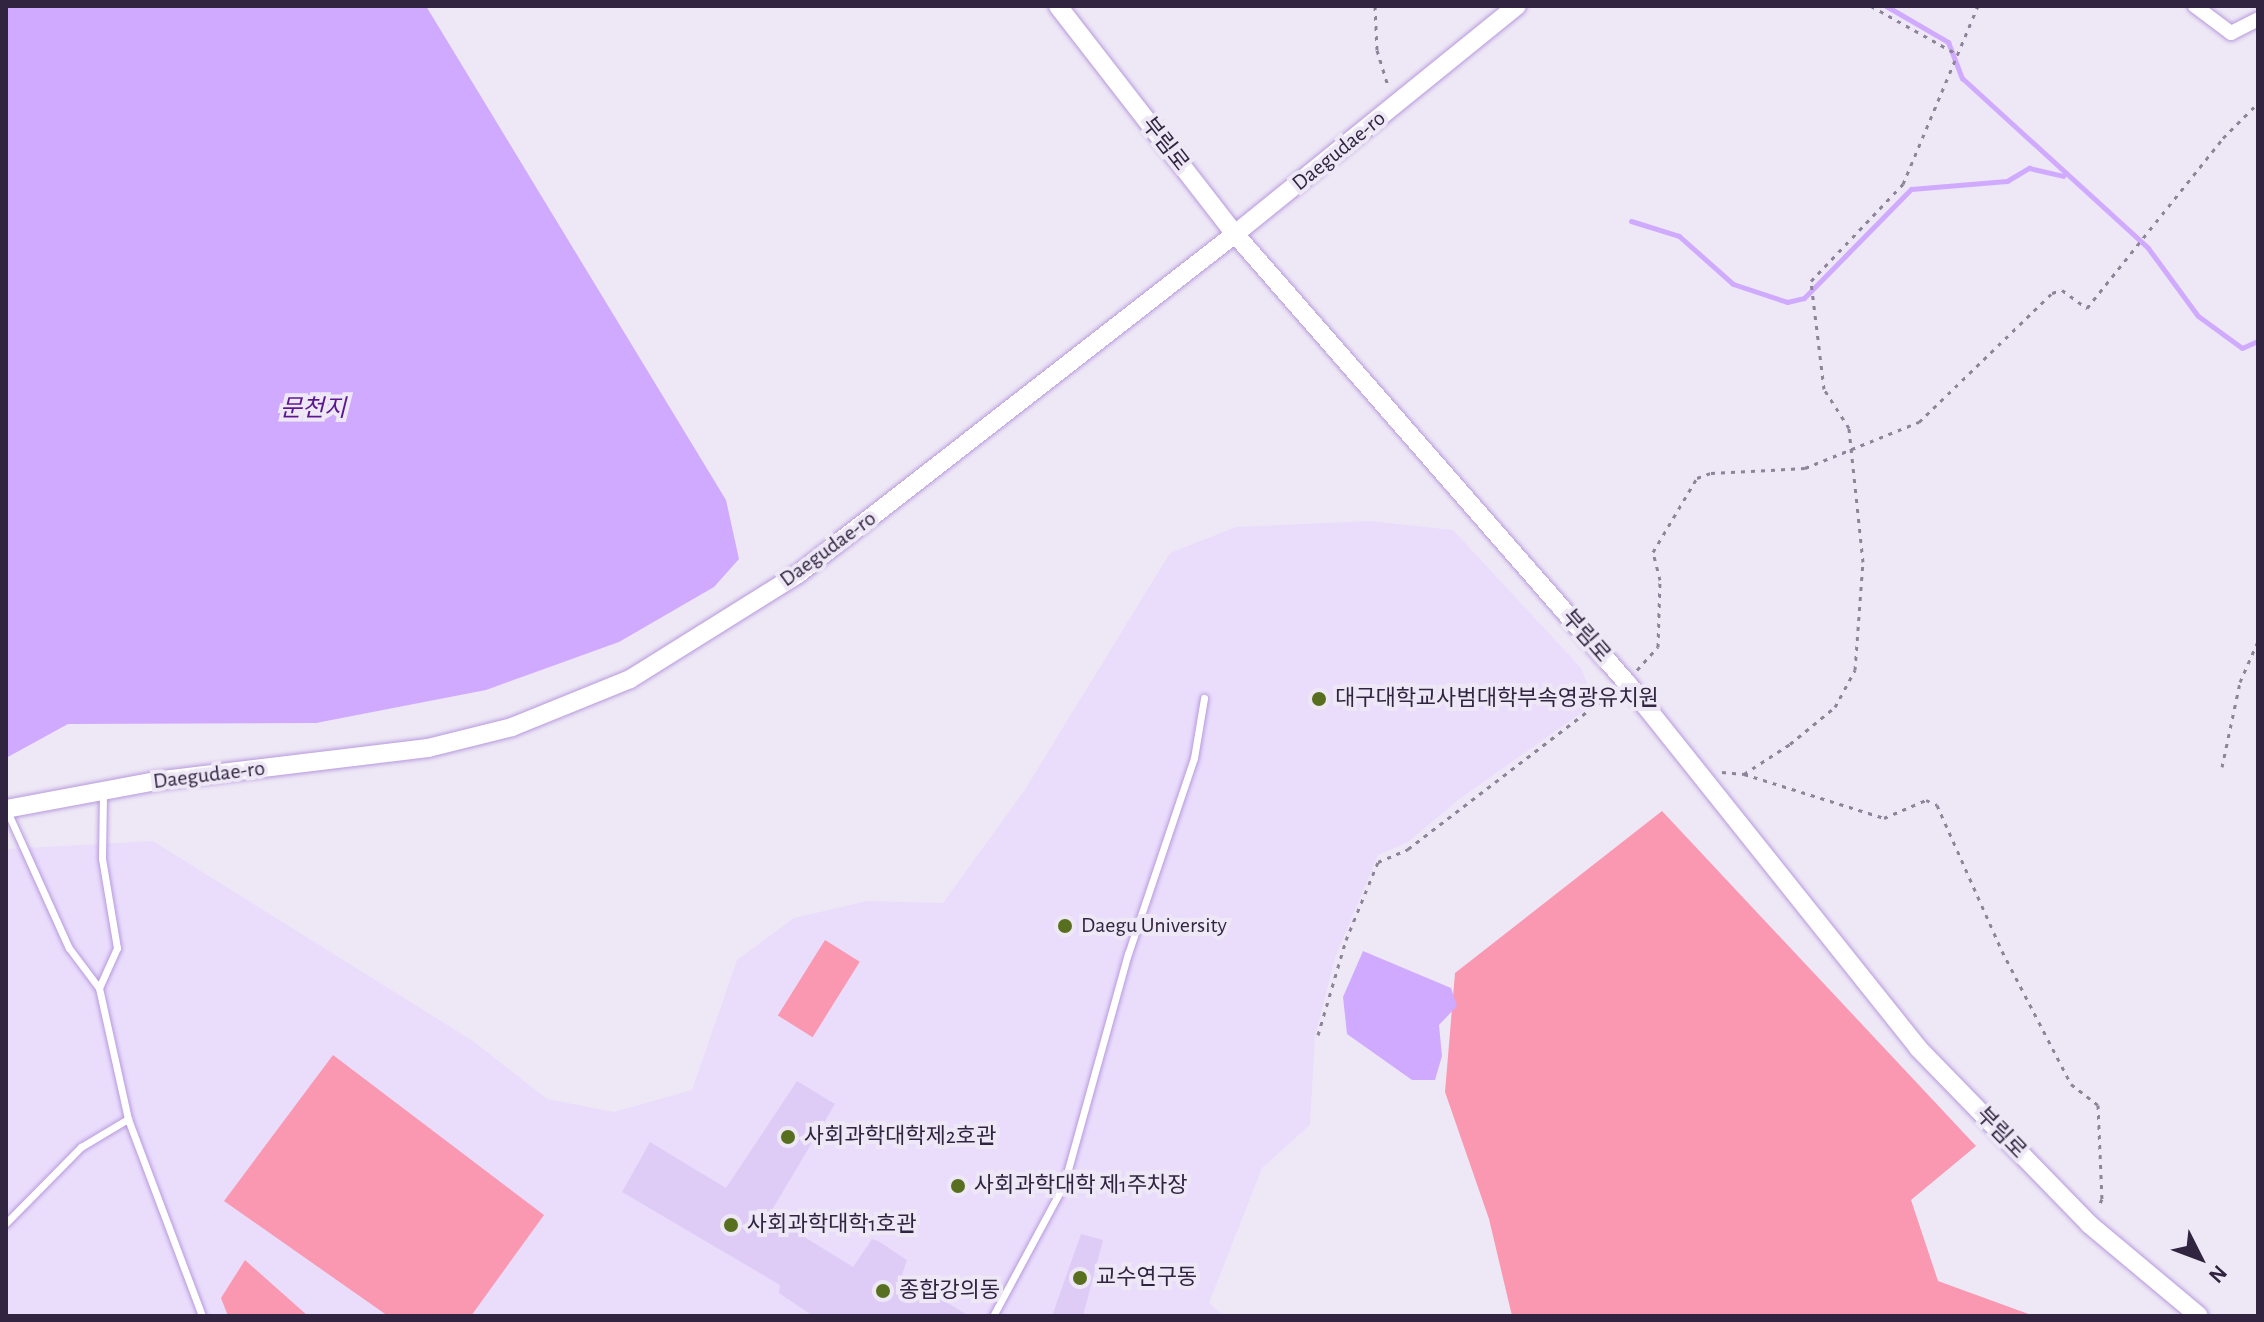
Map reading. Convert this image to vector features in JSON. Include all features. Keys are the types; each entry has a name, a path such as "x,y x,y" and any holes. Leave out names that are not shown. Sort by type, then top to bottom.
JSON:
{"street":[{"name":"부림로","path":"1058,6 1235,234 1627,683 1918,1048 2089,1224 2199,1316"},
{"name":"Daegudae-ro","path":"6,809 105,789 428,748 512,727 630,679 798,574 1235,234 1517,6"},
{"path":"2195,6 2231,33 2258,19"}],"lane":[{"path":"993,1316 1064,1184 1128,954 1194,758 1204,698"},
{"path":"99,988 117,948 102,858 105,789"},
{"path":"6,809 69,948 99,988 128,1119 202,1316"},
{"path":"6,1223 81,1147 128,1119"}],"path":[{"path":"1375,6 1377,50 1394,106"},
{"path":"1871,6 1957,54"},
{"path":"1744,774 1835,707 1855,670 1863,562 1849,428 1824,389 1811,281 1903,184 1978,6"},
{"path":"1637,670 1658,647 1660,580 1653,552 1697,478 1711,473 1805,468 1884,439 1935,411 2052,293 2062,290 2087,308 2223,138 2258,103"},
{"path":"2222,767 2240,682 2258,641"},
{"path":"1318,1035 1346,940 1378,862 1408,849 1610,694"},
{"path":"1695,769 1744,774 1884,818 1926,800 1937,805 2002,951 2071,1084 2098,1105 2102,1199 2089,1224"}],"shaded area":[{"name":"Daegu University","path":"1370,521 1453,530 1581,668 1595,703 1458,800 1408,842 1378,855 1335,958 1315,1037 1310,1125 1262,1168 1209,1303 1224,1316 6,1316 6,849 153,841 473,1041 547,1099 614,1112 692,1090 737,960 794,918 867,901 943,903 1024,791 1170,553 1236,527"},
{"path":"1662,811 1976,1146 1911,1200 1938,1281 2034,1316 1512,1316 1489,1219 1445,1092 1455,973"},
{"path":"825,940 860,962 813,1037 778,1015"},
{"path":"333,1055 544,1215 471,1316 388,1316 224,1201"},
{"path":"245,1260 308,1316 228,1316 221,1298"}],"water":[{"name":"문천지","path":"6,6 426,6 726,500 739,559 714,587 619,642 486,690 316,723 68,724 6,758"},
{"path":"1363,951 1451,988 1457,1006 1439,1025 1442,1056 1435,1080 1412,1080 1347,1034 1343,997"}],"building":[{"path":"797,1081 835,1104 769,1215 853,1267 872,1239 878,1241 907,1260 902,1275 969,1316 813,1316 779,1293 780,1285 622,1192 650,1142 726,1188"},
{"name":"교수연구동","path":"1081,1234 1103,1240 1083,1316 1052,1316"}],"waterway":[{"path":"1886,6 1948,42 1962,78 2148,248 2198,316 2242,348 2258,341"},
{"path":"1631,221 1679,236 1733,284 1787,302 1804,298 1911,189 2007,181 2029,168 2063,176"}],"place":[{"name":"대구대학교사범대학부속영광유치원","path":"1319,699"},
{"name":"Daegu University","path":"1065,926"},
{"name":"사회과학대학제2호관","path":"788,1137"},
{"name":"사회과학대학 제1주차장","path":"958,1186"},
{"name":"사회과학대학1호관","path":"731,1225"},
{"name":"교수연구동","path":"1080,1278"},
{"name":"종합강의동","path":"883,1291"}]}
